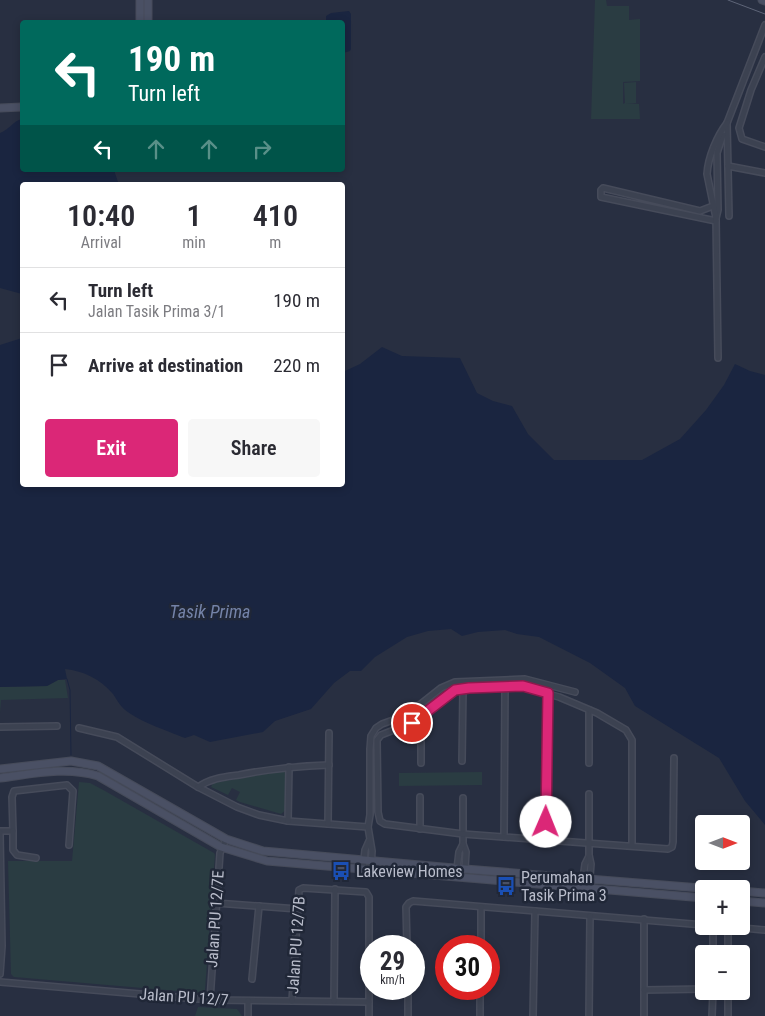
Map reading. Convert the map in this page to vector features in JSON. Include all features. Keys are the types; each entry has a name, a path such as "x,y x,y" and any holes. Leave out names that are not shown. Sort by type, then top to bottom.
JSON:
{"main road":[{"path":"140,0 147,20"},
{"path":"141,20 148,0"},
{"path":"0,108 20,107"},
{"path":"0,768 71,761 98,766 226,839 263,851 368,865 695,897"},
{"path":"0,778 51,771 88,773 98,776 222,847 268,861 461,869 695,888"},
{"path":"750,892 765,893"},
{"path":"750,902 765,903"}],"street":[{"path":"718,358 716,220 708,183 708,167 721,130 727,123 765,25"},
{"path":"765,57 751,90 739,128 742,139 765,147"},
{"path":"727,123 729,216"},
{"path":"716,220 718,210 717,154 723,135 727,132"},
{"path":"728,166 764,173 765,165"},
{"path":"603,188 700,211 716,220 601,197 600,194 603,188"},
{"path":"700,211 713,206"},
{"path":"368,865 365,850 369,841 371,736 376,728 407,715 441,688 455,682 525,679 575,692"},
{"path":"504,837 505,686"},
{"path":"632,846 632,740 626,730 590,710 548,693 523,686 455,690 422,717 381,735 377,740 378,812 380,821 390,826 463,834 668,849 672,846 673,835 674,758"},
{"path":"462,761 463,689"},
{"path":"546,840 548,693"},
{"path":"589,763 590,710"},
{"path":"421,763 422,717"},
{"path":"0,727 58,726"},
{"path":"79,728 117,738 198,787 237,807 259,815 288,821 368,827"},
{"path":"328,824 329,733"},
{"path":"198,787 212,780 289,767 329,766"},
{"path":"288,821 289,767"},
{"path":"36,858 17,855 13,850 12,797 14,791 67,785 73,791 69,845"},
{"path":"586,887 585,864 589,855 589,794"},
{"path":"420,797 420,829"},
{"path":"461,869 459,852 463,844 463,798"},
{"path":"0,974 0,832 13,831"},
{"name":"Jalan PU 12/7E","path":"210,1000 216,903 222,847 226,839"},
{"name":"Jalan PU 12/7B","path":"292,1001 299,890 300,888 335,889"},
{"path":"334,1001 335,889 366,892 368,894 369,1016"},
{"path":"407,935 406,908 413,901 695,924"},
{"path":"216,903 298,909"},
{"path":"252,979 259,906"},
{"path":"481,907 481,935"},
{"path":"533,1016 535,911"},
{"path":"589,1016 590,916"},
{"path":"644,919 644,1016"},
{"path":"750,928 765,930"},
{"name":"Jalan PU 12/7","path":"0,982 210,1000 248,1002 369,1002"},
{"path":"644,990 695,989"},
{"path":"408,1000 408,1016"},
{"path":"480,1000 480,1016"},
{"path":"712,1000 712,1016"},
{"path":"728,1000 728,1016"},
{"path":"248,1002 248,1016"}],"shaded area":[{"path":"595,0 606,0 607,6 629,6 629,20 640,19 640,81 623,82 623,104 625,103 624,83 636,82 636,103 626,103 639,104 640,119 591,119"},
{"path":"58,680 65,680 68,698 1,700 0,713 0,687 47,686"},
{"path":"285,772 286,810 281,814 236,800 240,792 232,788 228,795 211,787 213,783"},
{"path":"482,772 482,785 399,786 399,773"},
{"path":"79,782 90,783 214,853 205,990 201,993 14,977 11,974 8,861 72,861"},
{"path":"198,1007 237,1009 242,1016 195,1016"}],"water":[{"path":"349,11 351,14 350,51 345,52 345,20 326,20 326,16 331,13"},
{"path":"20,120 20,172 115,172 118,182 20,182 20,293 0,288 0,133"},
{"name":"Tasik Prima","path":"20,339 20,487 345,487 345,371 360,364 382,347 402,356 460,358 477,393 493,401 512,406 528,434 554,460 642,460 680,439 706,410 724,385 735,364 765,375 765,825 745,801 719,758 635,706 625,688 590,663 539,637 505,630 478,632 462,636 451,629 428,631 407,637 375,657 361,671 350,671 334,683 311,709 275,721 263,732 210,742 194,735 185,738 152,725 127,712 103,684 79,672 65,669 67,679 58,680 47,686 0,687 0,345"}],"waterway":[{"path":"67,679 70,690 71,755"}],"tram line":[{"path":"728,0 765,14"}],"place":[{"name":"Lakeview Homes","path":"341,871"},
{"name":"Perumahan Tasik Prima 3","path":"506,886"}],"route":[{"path":"412,723 455,690 523,686 548,693 546,822"}]}
